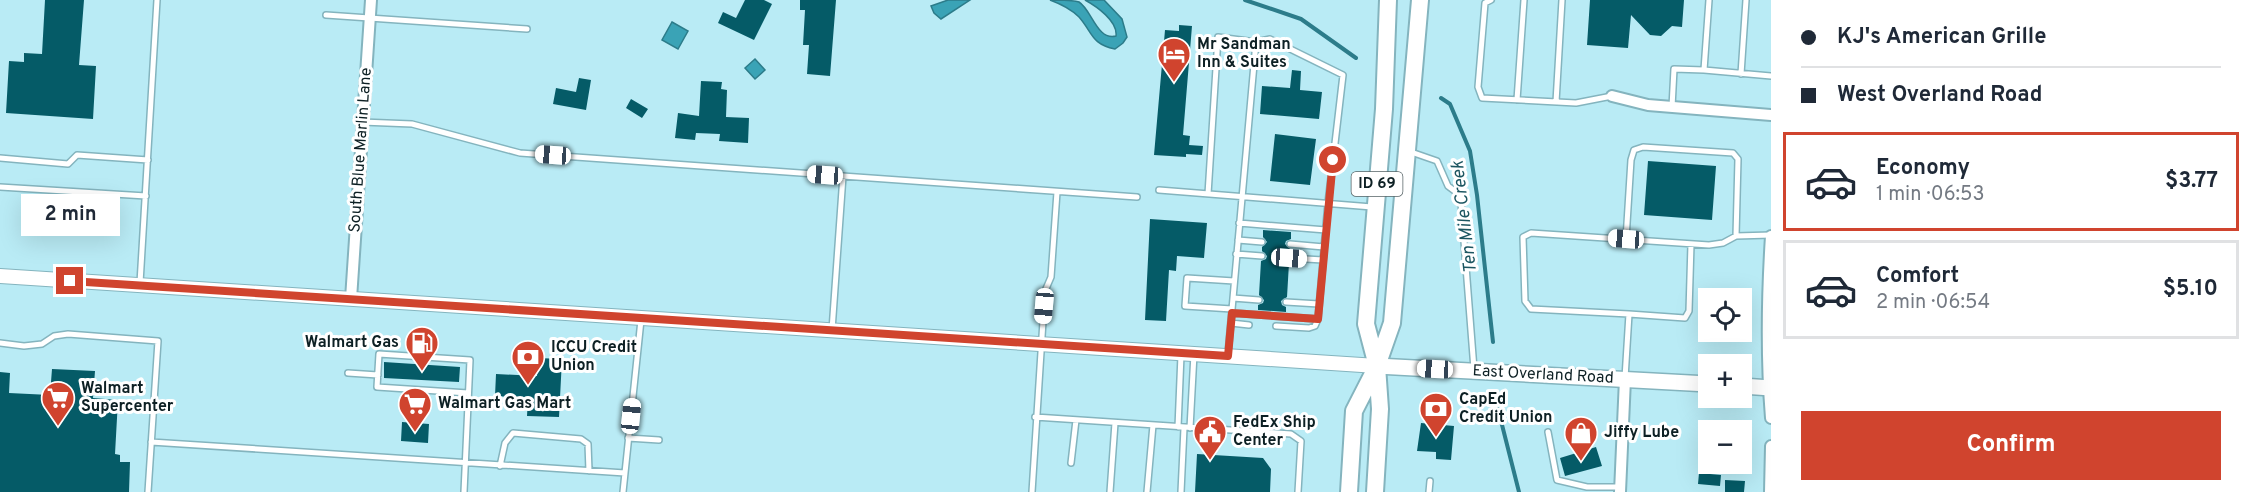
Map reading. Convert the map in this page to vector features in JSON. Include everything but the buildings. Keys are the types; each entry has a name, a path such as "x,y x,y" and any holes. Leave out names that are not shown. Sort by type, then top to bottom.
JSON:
{"main road":[{"name":"ID 69","path":"1375,492 1380,409 1377,366 1366,324 1383,109 1388,0"},
{"name":"ID 69","path":"1349,492 1354,411 1377,366 1392,323 1420,0"},
{"name":"East Overland Road","path":"1377,366 1698,383"},
{"path":"1752,387 1770,388"}],"street":[{"name":"South Blue Marlin Lane","path":"351,299 371,0"},
{"path":"1612,96 1648,105 1771,115"},
{"path":"1771,235 1766,357 1771,418"},
{"path":"0,276 1377,366"},
{"path":"1620,490 1625,379"},
{"path":"1770,492 1771,446"}],"lane":[{"path":"140,286 158,0"},
{"path":"1491,0 1485,3 1478,87 1482,98 1576,103 1612,96"},
{"path":"1516,100 1524,0"},
{"path":"1556,102 1562,0"},
{"path":"1704,70 1709,0"},
{"path":"1741,74 1746,0"},
{"path":"326,15 527,29"},
{"path":"1208,194 1218,37 1256,42 1270,39 1343,75 1328,203 1318,319 1315,326 1309,328 1276,326"},
{"path":"1228,356 1256,42"},
{"path":"1672,107 1674,69 1771,76"},
{"path":"362,122 412,124 520,153 1137,197"},
{"path":"1626,239 1631,160 1634,150 1643,147 1732,153 1738,159 1736,236"},
{"path":"1407,151 1437,161 1448,186 1460,195"},
{"path":"0,158 68,164 77,155 148,160"},
{"path":"832,331 843,176"},
{"path":"1459,177 1474,371"},
{"path":"0,187 146,196"},
{"path":"1159,190 1375,207"},
{"path":"1032,492 1035,417 1045,291 1052,277 1057,192"},
{"path":"1239,223 1326,230"},
{"path":"1691,244 1689,311 1685,318 1531,309 1525,301 1523,237 1531,233 1709,245 1724,243 1736,236 1771,235"},
{"path":"1238,240 1263,242"},
{"path":"1290,244 1324,247"},
{"path":"1236,254 1262,256"},
{"path":"1289,258 1323,260"},
{"path":"1234,281 1187,278 1185,306 1318,319"},
{"path":"1233,298 1259,300"},
{"path":"1286,302 1319,304"},
{"path":"1625,379 1629,314"},
{"path":"623,492 642,318"},
{"path":"1231,323 1249,325"},
{"path":"0,343 24,346 42,344 54,336 68,334 158,341 148,492"},
{"path":"464,492 470,360 379,354 377,387 468,393"},
{"path":"1181,492 1188,354"},
{"path":"1184,427 1188,354"},
{"path":"348,374 378,375"},
{"path":"1035,417 1291,434 1299,437 1301,441 1298,492"},
{"path":"1071,463 1076,420"},
{"path":"1110,492 1115,423"},
{"path":"1147,492 1153,425"},
{"path":"1548,432 1557,480 1587,487 1620,490"},
{"path":"500,466 505,443 513,433 581,439 588,444 588,471"},
{"path":"628,438 659,441"},
{"path":"151,442 625,473"},
{"path":"1429,492 1430,481"}],"water":[{"path":"948,0 970,0 941,19 934,13 931,6"},
{"path":"1050,0 1079,2 1099,30 1109,36 1116,36 1116,30 1110,20 1085,0 1104,0 1122,19 1127,37 1115,49 1107,47 1093,37 1076,14"},
{"path":"672,22 688,31 678,49 662,40"},
{"path":"755,59 765,70 755,79 745,68"}],"waterway":[{"name":"Ten Mile Creek","path":"1245,0 1301,19 1356,58"},
{"name":"Ten Mile Creek","path":"1441,98 1450,104 1470,151 1493,342"},
{"name":"Ten Mile Creek","path":"1498,409 1519,492"}],"place":[{"name":"Mr Sandman Inn & Suites","path":"1174,83"},
{"name":"Walmart Gas","path":"422,372"},
{"name":"ICCU Credit Union","path":"528,386"},
{"name":"Walmart Supercenter","path":"58,427"},
{"name":"Walmart Gas Mart","path":"415,433"},
{"name":"CapEd Credit Union","path":"1436,438"},
{"name":"FedEx Ship Center","path":"1210,461"},
{"name":"Jiffy Lube","path":"1581,462"}],"route":[{"path":"70,281 1228,356 1232,313 1318,319 1333,160"}]}
